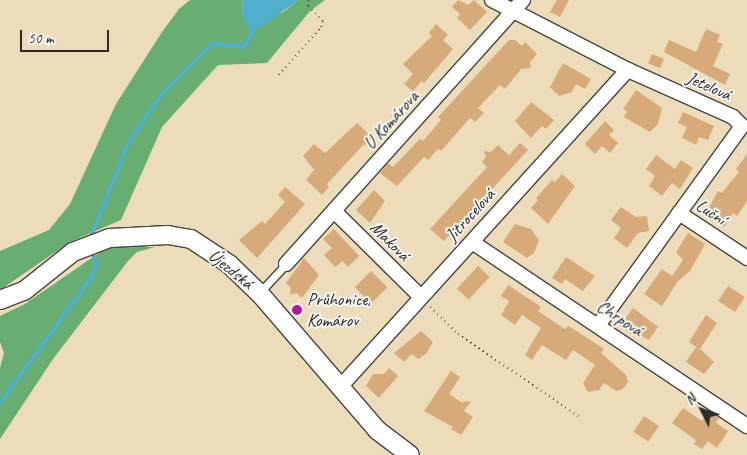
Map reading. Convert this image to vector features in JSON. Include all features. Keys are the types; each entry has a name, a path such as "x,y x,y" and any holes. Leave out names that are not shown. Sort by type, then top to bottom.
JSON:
{"street":[{"name":"Jetelová","path":"492,0 512,13 628,70 733,117 742,126 598,326"},
{"name":"U Komárova","path":"286,264 523,0"},
{"name":"Jitrocelová","path":"341,386 628,70"},
{"name":"Maková","path":"334,211 421,297"},
{"name":"Luční","path":"679,213 747,258"},
{"name":"Újezdská","path":"0,300 24,291 74,252 110,238 168,235 191,239 229,264 259,293 377,430 410,455"},
{"name":"Chrpová","path":"472,242 747,426"}],"lane":[{"path":"259,293 286,264"}],"path":[{"path":"280,75 321,27 323,20 308,6 309,0"},
{"path":"421,297 458,334 581,418"}],"green space":[{"path":"190,0 243,0 242,13 282,13 298,0 325,0 310,11 267,63 218,65 162,127 121,220 70,242 0,290 0,251 49,230 70,204 116,104 162,32 179,9"},
{"path":"109,246 155,247 137,252 128,261 53,359 0,439 0,368 4,353 0,342 0,316 25,304"}],"water":[{"path":"243,0 298,0 266,24 250,32 242,13"}],"building":[{"path":"458,0 468,5 474,0 487,12 470,30 457,18 460,14 452,7"},
{"path":"557,0 569,0 560,17 550,12"},
{"path":"436,24 448,35 443,40 453,49 424,83 422,81 413,91 404,84 413,74 403,64 432,36 429,33"},
{"path":"706,29 720,35 717,42 723,44 713,66 730,74 725,85 664,52 669,40 696,52"},
{"path":"509,40 515,40 522,46 525,42 537,54 530,62 531,68 521,69 505,89 500,85 478,108 484,113 475,122 470,118 441,151 438,149 428,160 424,157 397,186 380,173 388,163 393,167 420,139 423,141 441,120 438,117"},
{"path":"652,54 664,59 660,68 648,63"},
{"path":"563,63 591,79 585,89 576,84 572,92 559,96 550,87"},
{"path":"636,90 662,108 658,124 650,132 624,117 627,111 623,109"},
{"path":"531,102 554,120 546,129 542,126 531,138 515,121"},
{"path":"683,112 714,126 708,140 699,137 696,145 682,138 687,127 678,123"},
{"path":"605,121 614,130 609,135 618,143 610,153 602,146 595,154 585,144"},
{"path":"357,123 373,138 366,146 364,144 327,184 329,187 322,195 306,180 314,170 303,156 314,144 325,153"},
{"path":"520,143 528,150 444,241 430,229 487,167 482,162 486,157 484,151 491,152 498,145 509,155"},
{"path":"747,154 747,201 737,216 733,213 724,227 705,215 718,191 722,193 739,172 736,169"},
{"path":"656,155 675,169 681,160 693,168 680,189 672,183 662,196 649,186 655,176 646,169"},
{"path":"562,174 575,186 548,224 531,208 538,200 536,198 552,180 555,182"},
{"path":"285,187 305,204 257,258 239,240 262,221 265,224 285,202 278,195"},
{"path":"374,190 385,201 370,223 356,210"},
{"path":"621,207 636,217 647,216 649,231 638,233 627,248 614,238 621,228 611,220"},
{"path":"515,224 531,229 539,240 534,253 527,258 503,242"},
{"path":"334,229 359,256 348,267 343,261 335,267 324,255 332,248 323,239"},
{"path":"688,233 705,244 690,271 678,281 662,306 644,294 662,269 672,276 683,260 676,252"},
{"path":"566,257 595,276 583,291 565,279 562,284 552,278"},
{"path":"304,258 319,275 302,298 296,293 290,295 291,288 286,283"},
{"path":"478,266 490,277 469,300 457,289"},
{"path":"371,271 387,287 371,304 355,287"},
{"path":"508,285 541,307 538,311 565,329 568,326 572,328 604,349 601,353 626,375 628,382 623,389 616,391 604,383 599,390 588,392 583,383 595,365 573,350 566,360 542,345 532,360 525,355 541,328 522,315 515,325 501,315 509,301 501,296"},
{"path":"728,286 745,297 735,312 718,301"},
{"path":"633,308 658,327 649,340 638,334 636,337 620,326"},
{"path":"706,315 717,323 700,349 714,362 704,374 686,362 696,347 698,348 689,342"},
{"path":"421,331 433,342 426,354 418,359 412,354 404,362 394,353"},
{"path":"389,368 398,376 379,398 366,386 373,374 384,374"},
{"path":"451,371 460,377 449,394 461,402 471,401 464,411 473,417 461,435 451,429 453,427 424,411"},
{"path":"683,408 702,421 709,411 719,418 716,423 728,431 717,448 708,441 702,449 694,444 696,440 672,423"},
{"path":"644,416 659,426 648,442 633,432"}],"waterway":[{"path":"90,239 129,142 162,94 212,44 244,47 255,29"},
{"path":"0,403 89,281 97,265 91,250"}],"place":[{"name":"Průhonice, Komárov","path":"297,310"}]}
